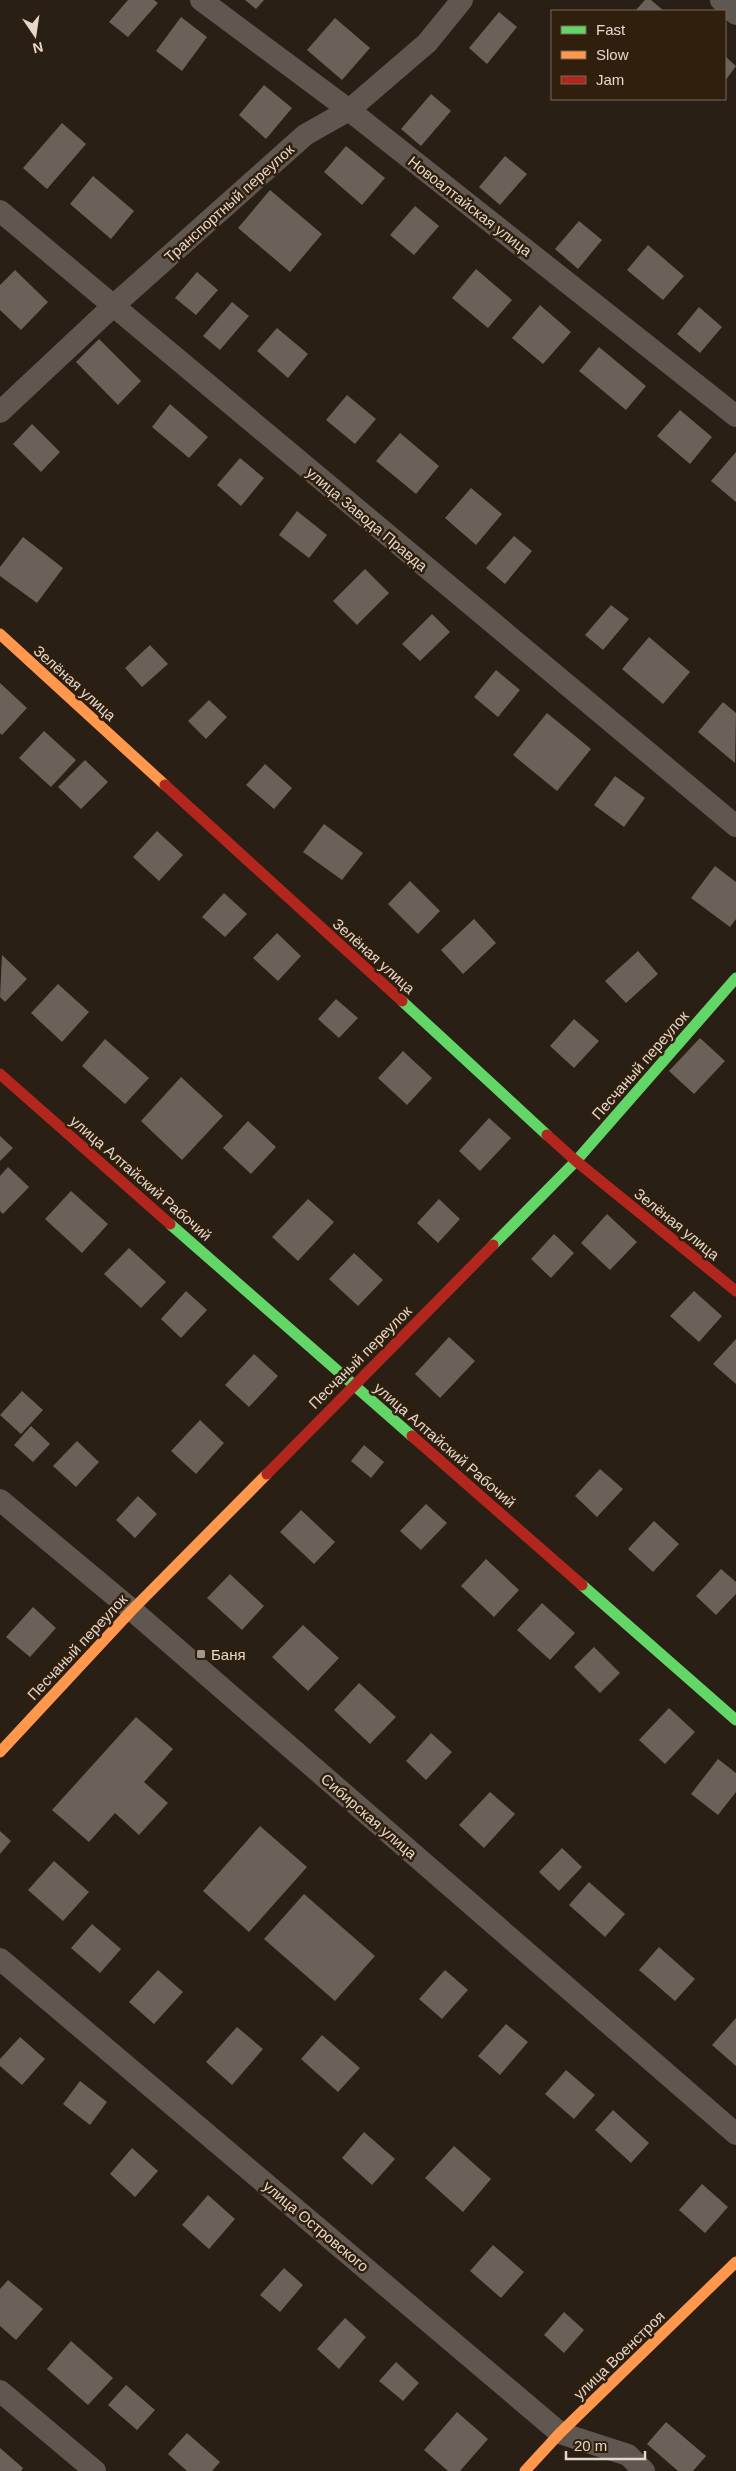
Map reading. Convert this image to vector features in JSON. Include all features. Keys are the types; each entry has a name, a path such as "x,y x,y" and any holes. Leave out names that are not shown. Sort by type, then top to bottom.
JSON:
{"street":[{"name":"Новоалтайская улица","path":"201,0 349,110 736,416"},
{"name":"Транспортный переулок","path":"0,412 112,307 304,135 349,110 427,43 462,0"},
{"path":"721,0 736,14"},
{"name":"улица Завода Правда","path":"0,211 112,307 736,826"},
{"name":"Зелёная улица","path":"0,634 576,1161 736,1291"},
{"name":"Песчаный переулок","path":"0,1752 132,1610 576,1161 736,978"},
{"name":"улица Алтайский Рабочий","path":"0,1074 736,1720"},
{"name":"Сибирская улица","path":"0,1500 132,1610 736,2134"},
{"name":"улица Островского","path":"0,1959 560,2433 628,2455 644,2471"},
{"name":"улица Военстроя","path":"525,2471 560,2433 736,2262"},
{"path":"0,2391 95,2471"}],"building":[{"path":"128,0 154,0 158,3 128,37 109,22"},
{"path":"245,0 264,0 256,9"},
{"path":"645,0 651,0 663,10 636,10"},
{"path":"499,12 517,27 487,64 469,48"},
{"path":"181,17 207,37 182,71 156,51"},
{"path":"335,18 370,48 342,80 307,50"},
{"path":"726,57 736,66 726,80"},
{"path":"264,85 292,108 266,139 239,115"},
{"path":"431,94 451,111 421,146 401,129"},
{"path":"62,123 86,144 47,189 23,168"},
{"path":"346,146 385,178 362,205 324,172"},
{"path":"505,156 527,174 500,205 479,187"},
{"path":"93,176 134,211 111,239 70,204"},
{"path":"270,190 322,234 290,272 238,228"},
{"path":"415,206 439,226 414,255 390,235"},
{"path":"579,221 602,240 578,269 555,249"},
{"path":"648,245 684,276 663,300 627,270"},
{"path":"476,269 512,300 488,328 452,298"},
{"path":"15,270 48,302 21,330 0,310 0,285"},
{"path":"197,272 218,290 196,315 175,298"},
{"path":"232,302 249,316 220,350 203,336"},
{"path":"540,305 571,332 543,364 512,338"},
{"path":"699,307 722,327 700,353 677,334"},
{"path":"277,328 308,354 288,378 257,351"},
{"path":"99,339 141,381 118,405 76,362"},
{"path":"599,347 646,386 626,410 579,371"},
{"path":"347,395 376,419 355,444 326,420"},
{"path":"170,404 208,437 189,458 152,427"},
{"path":"680,410 712,437 690,464 657,436"},
{"path":"32,424 60,452 41,472 13,444"},
{"path":"400,433 439,466 416,494 376,461"},
{"path":"736,452 736,502 711,481"},
{"path":"240,458 264,478 241,506 217,485"},
{"path":"471,488 502,514 476,545 445,518"},
{"path":"297,511 327,535 309,558 279,535"},
{"path":"514,536 532,551 505,584 486,568"},
{"path":"23,537 63,568 37,603 0,576 0,567"},
{"path":"365,569 389,593 357,625 333,601"},
{"path":"611,605 629,619 603,650 585,635"},
{"path":"432,614 450,632 420,661 402,644"},
{"path":"649,637 690,672 663,704 622,669"},
{"path":"150,645 168,664 142,687 125,668"},
{"path":"496,670 520,690 498,717 474,697"},
{"path":"0,683 27,708 2,735 0,733"},
{"path":"209,700 227,717 206,739 188,721"},
{"path":"723,702 736,713 735,763 698,732"},
{"path":"547,713 591,749 557,791 513,755"},
{"path":"44,731 76,760 51,787 19,758"},
{"path":"85,760 108,782 81,809 58,787"},
{"path":"265,764 292,788 274,809 246,785"},
{"path":"615,776 645,798 624,827 594,805"},
{"path":"324,824 363,853 342,880 303,852"},
{"path":"157,831 183,855 159,881 133,857"},
{"path":"715,866 736,882 736,919 730,927 691,898"},
{"path":"410,881 440,911 418,934 388,904"},
{"path":"224,893 247,914 225,937 202,917"},
{"path":"474,919 496,943 463,974 441,950"},
{"path":"277,933 301,956 278,981 253,958"},
{"path":"638,951 658,974 626,1003 605,981"},
{"path":"2,955 27,979 5,1002 0,997"},
{"path":"58,984 89,1012 62,1042 31,1013"},
{"path":"336,999 358,1018 339,1038 318,1019"},
{"path":"574,1019 599,1041 574,1068 550,1046"},
{"path":"700,1038 725,1061 694,1094 669,1071"},
{"path":"105,1039 149,1078 125,1104 82,1066"},
{"path":"403,1051 432,1078 407,1105 378,1078"},
{"path":"181,1077 223,1116 182,1160 141,1121"},
{"path":"489,1118 511,1138 480,1171 459,1151"},
{"path":"248,1121 276,1147 251,1174 223,1148"},
{"path":"0,1136 13,1148 0,1161"},
{"path":"8,1167 29,1187 3,1214 0,1211 0,1176"},
{"path":"71,1191 108,1224 82,1253 45,1219"},
{"path":"308,1199 334,1222 298,1261 272,1237"},
{"path":"439,1199 460,1219 438,1243 417,1223"},
{"path":"607,1214 637,1242 610,1270 581,1243"},
{"path":"554,1234 574,1253 551,1278 531,1259"},
{"path":"129,1248 166,1282 141,1308 104,1274"},
{"path":"354,1253 383,1280 358,1306 329,1279"},
{"path":"186,1291 207,1310 181,1338 161,1319"},
{"path":"694,1291 722,1316 699,1342 670,1316"},
{"path":"449,1337 475,1361 440,1398 415,1374"},
{"path":"736,1339 736,1384 713,1364"},
{"path":"254,1354 278,1376 249,1407 225,1385"},
{"path":"22,1391 43,1410 21,1434 0,1415"},
{"path":"200,1420 224,1443 196,1474 171,1451"},
{"path":"31,1426 50,1444 33,1462 14,1445"},
{"path":"77,1441 99,1462 76,1487 53,1466"},
{"path":"364,1445 384,1462 371,1478 351,1461"},
{"path":"600,1469 623,1489 597,1517 575,1496"},
{"path":"138,1496 157,1514 135,1538 116,1520"},
{"path":"426,1504 447,1523 421,1550 400,1531"},
{"path":"301,1510 335,1542 314,1564 280,1532"},
{"path":"654,1521 679,1544 653,1572 628,1549"},
{"path":"486,1559 519,1590 494,1617 461,1586"},
{"path":"721,1569 736,1582 736,1594 716,1615 696,1596"},
{"path":"230,1574 264,1606 242,1630 207,1598"},
{"path":"542,1603 575,1633 550,1660 517,1630"},
{"path":"33,1607 56,1628 30,1657 6,1637"},
{"path":"303,1625 339,1658 308,1691 272,1657"},
{"path":"594,1647 620,1673 600,1693 574,1667"},
{"path":"359,1683 396,1717 370,1744 334,1710"},
{"path":"669,1708 695,1732 665,1764 639,1740"},
{"path":"136,1717 173,1749 144,1782 168,1803 139,1835 115,1813 89,1842 52,1810"},
{"path":"431,1733 452,1752 426,1780 406,1761"},
{"path":"718,1759 736,1773 736,1792 718,1815 691,1794"},
{"path":"490,1792 515,1814 484,1848 459,1825"},
{"path":"260,1826 307,1867 249,1932 203,1891"},
{"path":"0,1831 11,1841 0,1854"},
{"path":"562,1848 582,1867 559,1891 539,1872"},
{"path":"54,1861 89,1892 63,1921 28,1890"},
{"path":"589,1882 625,1914 605,1937 569,1905"},
{"path":"304,1894 375,1956 335,2001 264,1939"},
{"path":"92,1924 121,1949 100,1973 71,1948"},
{"path":"659,1947 695,1979 675,2001 639,1970"},
{"path":"158,1970 183,1992 154,2024 129,2002"},
{"path":"445,1970 468,1990 442,2019 419,1999"},
{"path":"736,2018 736,2066 712,2045"},
{"path":"506,2024 528,2042 500,2075 478,2056"},
{"path":"237,2027 263,2049 232,2085 206,2062"},
{"path":"322,2035 360,2068 338,2092 301,2059"},
{"path":"20,2037 45,2059 22,2085 0,2066 0,2059"},
{"path":"566,2070 595,2095 574,2119 545,2094"},
{"path":"80,2081 107,2102 90,2125 63,2104"},
{"path":"613,2110 649,2143 631,2163 595,2130"},
{"path":"364,2132 395,2159 372,2185 342,2158"},
{"path":"454,2146 491,2179 463,2212 425,2178"},
{"path":"132,2148 158,2171 135,2197 110,2174"},
{"path":"702,2184 728,2207 705,2233 679,2210"},
{"path":"208,2195 235,2219 209,2249 182,2225"},
{"path":"493,2245 524,2272 501,2298 470,2271"},
{"path":"284,2268 303,2285 280,2312 260,2295"},
{"path":"8,2280 43,2309 16,2340 0,2326 0,2289"},
{"path":"564,2312 584,2330 564,2353 544,2335"},
{"path":"345,2318 366,2337 339,2369 317,2349"},
{"path":"71,2341 113,2378 88,2405 47,2369"},
{"path":"396,2362 419,2383 403,2401 379,2381"},
{"path":"126,2385 155,2410 137,2430 108,2405"},
{"path":"457,2412 488,2439 460,2471 448,2471 424,2450"},
{"path":"666,2422 706,2456 693,2471 678,2471 647,2444"},
{"path":"187,2433 220,2462 212,2471 187,2471 168,2454"},
{"path":"0,2448 23,2468 21,2471 0,2471"}],"traffic: fast":[{"path":"493,1245 576,1161 736,978"},
{"path":"402,1001 547,1135"},
{"path":"170,1224 412,1436"},
{"path":"582,1585 736,1720"}],"traffic: slow":[{"path":"0,634 165,785"},
{"path":"0,1752 132,1610 267,1474"},
{"path":"525,2471 560,2433 736,2262"}],"traffic: jam":[{"path":"165,785 402,1001"},
{"path":"0,1074 170,1224"},
{"path":"547,1135 576,1161 736,1291"},
{"path":"267,1474 493,1245"},
{"path":"412,1436 582,1585"}],"place":[{"name":"Баня","path":"201,1654"}]}
